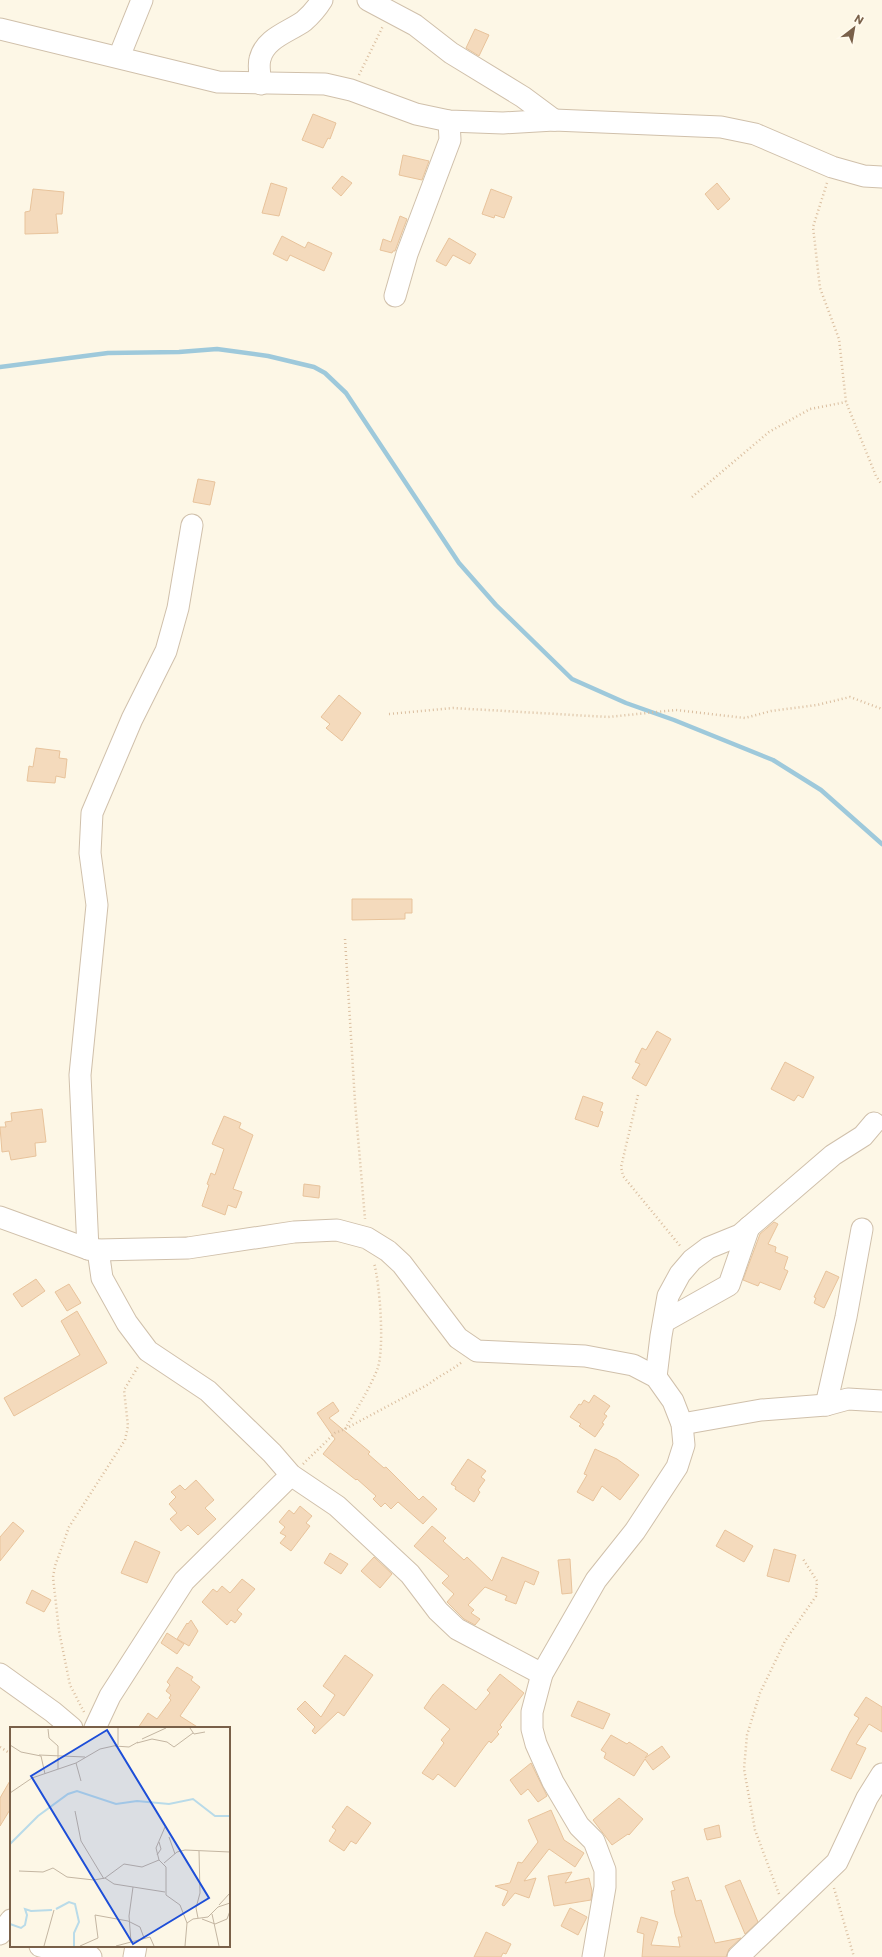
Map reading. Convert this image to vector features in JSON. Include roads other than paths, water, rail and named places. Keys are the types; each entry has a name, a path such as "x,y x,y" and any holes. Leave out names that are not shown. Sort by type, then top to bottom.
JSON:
{"street":[{"path":"119,57 142,0"},
{"path":"261,84 259,61 262,52 269,43 304,21 317,8 322,0"},
{"path":"368,0 391,11 414,25 451,53 523,97 554,120"},
{"path":"0,29 218,82 325,84 351,90 416,114 449,121 503,123 554,120 721,127 755,134 832,167 873,177 882,191"},
{"path":"395,296 407,254 450,140 449,121"},
{"path":"192,525 178,608 166,651 132,719 92,813 90,853 98,905 80,1075 93,1250 102,1278 127,1323 148,1351 208,1391 272,1453 291,1475 337,1506 410,1574 438,1611 457,1629 542,1674"},
{"path":"656,1377 668,1296 680,1274 692,1260 708,1248 740,1235 834,1155 863,1136 874,1124"},
{"path":"0,1217 93,1250 188,1248 294,1232 337,1230 367,1238 388,1251 402,1264 458,1338 477,1351 585,1356 634,1366 656,1377 673,1400 682,1424 684,1445 677,1467 635,1531 596,1580 542,1674 532,1712 532,1729 536,1744 553,1782 579,1826 594,1841 605,1870 605,1887 593,1957"},
{"path":"665,1321 729,1285 749,1227"},
{"path":"826,1404 846,1317 862,1229"},
{"path":"682,1424 761,1410 826,1404 848,1399 882,1401"},
{"path":"0,1674 53,1712 84,1724 110,1696 184,1581 291,1475"},
{"path":"738,1957 837,1862 867,1798 882,1774"},
{"path":"0,1934 10,1921"},
{"path":"0,1937 10,1940"},
{"path":"45,1947 91,1957"},
{"path":"134,1957 136,1947"}],"waterway":[{"path":"0,367 108,353 179,352 217,349 268,356 314,367 325,373 346,393 459,563 496,605 572,679 626,703 674,720 773,760 821,790 882,844"}]}
